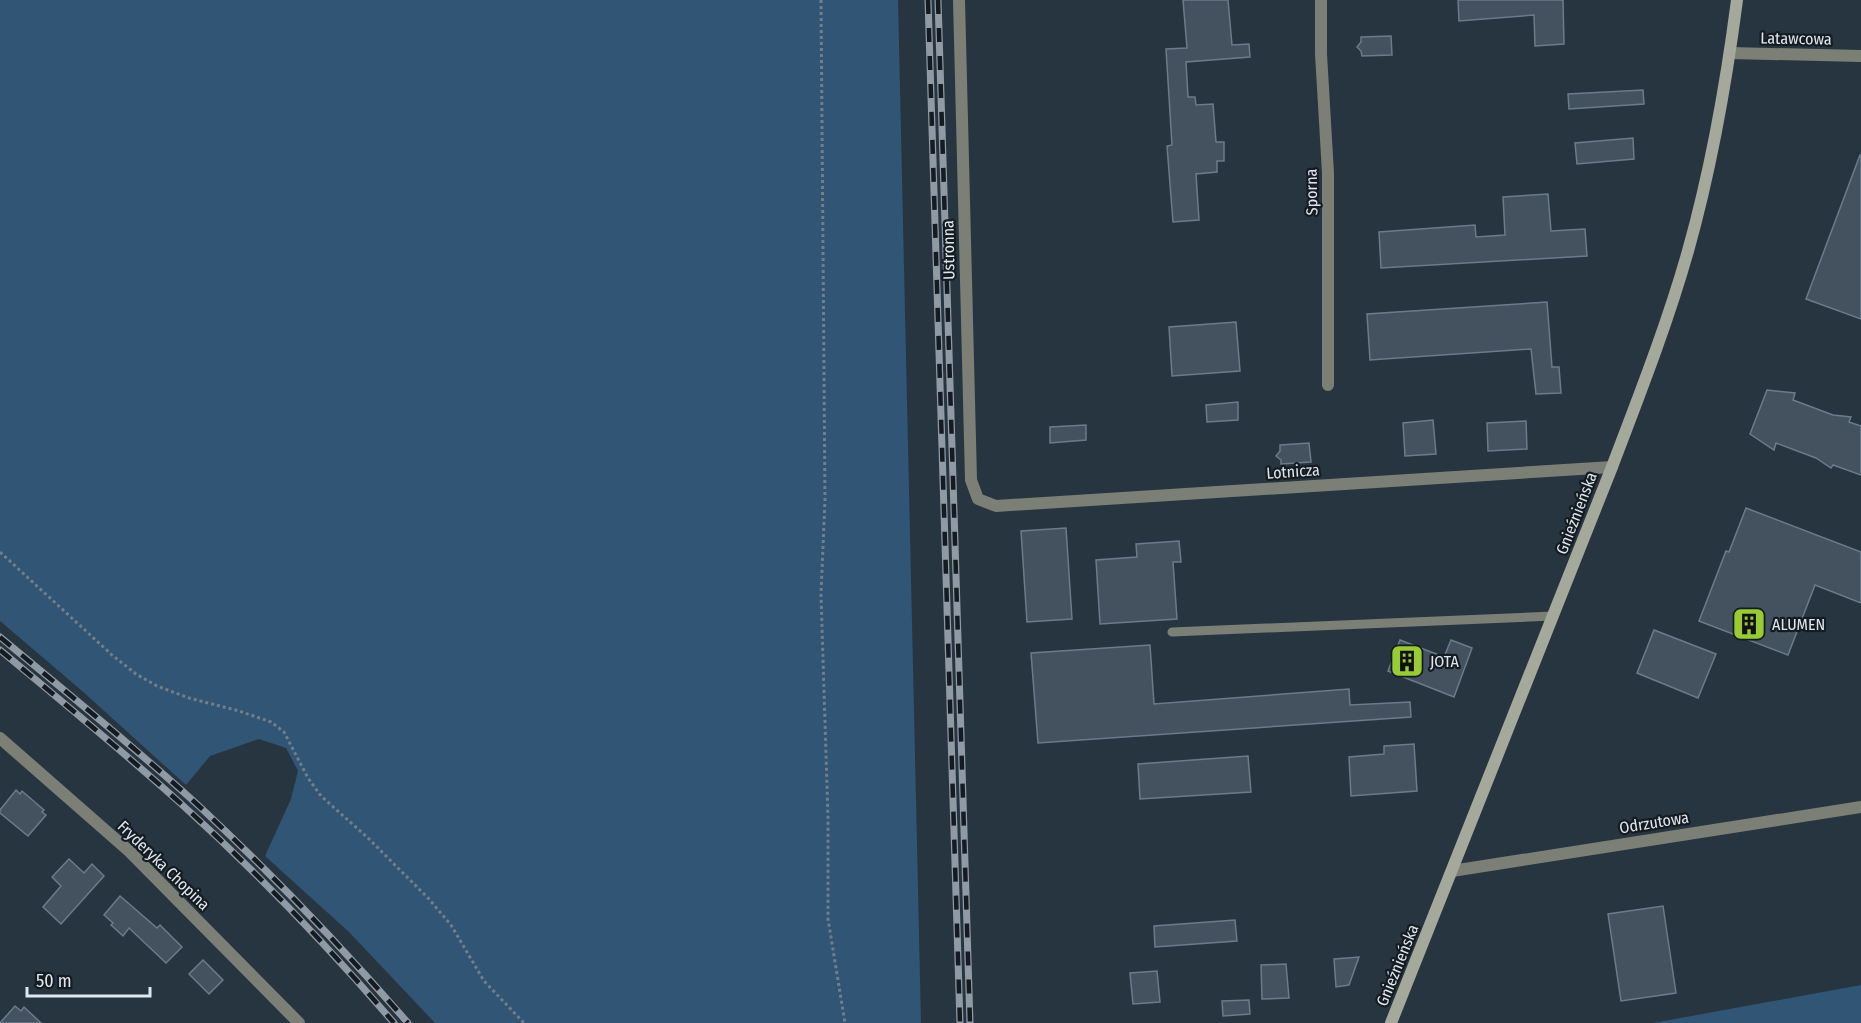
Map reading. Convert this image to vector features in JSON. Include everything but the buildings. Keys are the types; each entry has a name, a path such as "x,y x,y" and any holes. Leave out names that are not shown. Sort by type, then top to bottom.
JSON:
{"main road":[{"name":"Gnieźnieńska","path":"1391,1023 1645,381 1687,252 1718,123 1737,0"}],"street":[{"name":"Ustronna","path":"959,0 970,480 978,499"},
{"name":"Sporna","path":"1321,0 1321,54 1328,173 1328,385"},
{"name":"Latawcowa","path":"1730,53 1861,56"},
{"name":"Lotnicza","path":"978,499 996,506 1611,467"},
{"name":"Fryderyka Chopina","path":"0,738 129,851 299,1023"},
{"name":"Odrzutowa","path":"1452,871 1861,807"}],"lane":[{"path":"1172,632 1553,616"}],"path":[{"path":"821,0 825,488 821,594 828,818 828,919 845,1023"},
{"path":"0,552 112,655 136,674 157,686 189,698 271,722 284,732 308,778 321,796 369,839 428,898 451,926 484,981 524,1023"}],"shaded area":[{"path":"0,0 898,0 921,1023 435,1023 349,932 265,856 291,799 298,771 286,748 259,739 210,756 186,785 81,690 0,621"},
{"path":"1861,985 1861,1023 1653,1023"}],"railway":[{"path":"928,0 960,1023"},
{"path":"938,0 970,1023"},
{"path":"0,637 200,807 307,912 408,1023"},
{"path":"0,650 134,762 207,827 290,909 394,1023"}],"place":[{"name":"ALUMEN","path":"1749,624"},
{"name":"JOTA","path":"1407,661"}]}
